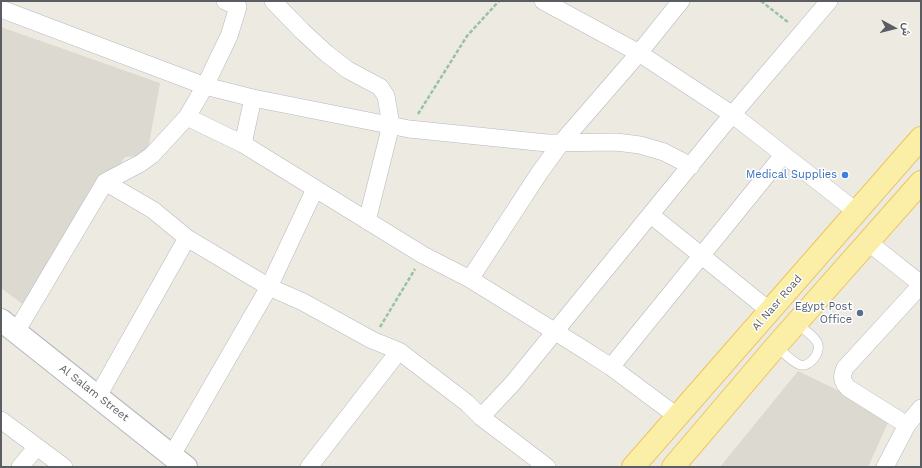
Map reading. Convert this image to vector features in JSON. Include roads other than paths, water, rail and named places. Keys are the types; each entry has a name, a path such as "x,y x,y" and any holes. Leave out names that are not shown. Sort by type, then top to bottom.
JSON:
{"main road":[{"name":"Al Nasr Road","path":"633,467 921,138"},
{"path":"673,467 776,346 921,182"}],"street":[{"path":"273,1 326,53 348,70 380,87 386,96 391,125 368,221"},
{"path":"542,1 639,52 733,115 857,212"},
{"path":"470,279 540,172 562,143 681,1"},
{"path":"481,417 513,383 733,115 829,1"},
{"path":"9,326 105,182 141,163 152,155 187,117 205,86 228,36 234,3"},
{"path":"1,9 205,86 253,98 409,129 547,143 616,142 640,145 664,152 691,166"},
{"path":"243,144 253,98"},
{"path":"187,117 243,144 423,255 470,279 610,367 678,416"},
{"path":"610,367 783,155"},
{"path":"105,182 153,210 187,238 269,287 303,302 372,340 399,351 467,403 481,417 547,467"},
{"path":"179,461 269,287 315,189"},
{"path":"651,215 770,311"},
{"path":"98,396 187,238"},
{"path":"868,242 921,285 845,368 842,376 844,383 848,388 916,418 885,467"},
{"name":"Al Salam Street","path":"9,326 179,461"},
{"path":"309,467 399,351"},
{"path":"1,420 36,448 64,467"},
{"path":"20,467 36,448"}],"lane":[{"path":"776,346 798,364 803,366 808,364 813,359 818,353 819,347 817,342 797,323"}],"place":[{"name":"Medical Supplies","path":"845,175"},
{"name":"Egypt Post Office","path":"860,313"}]}
